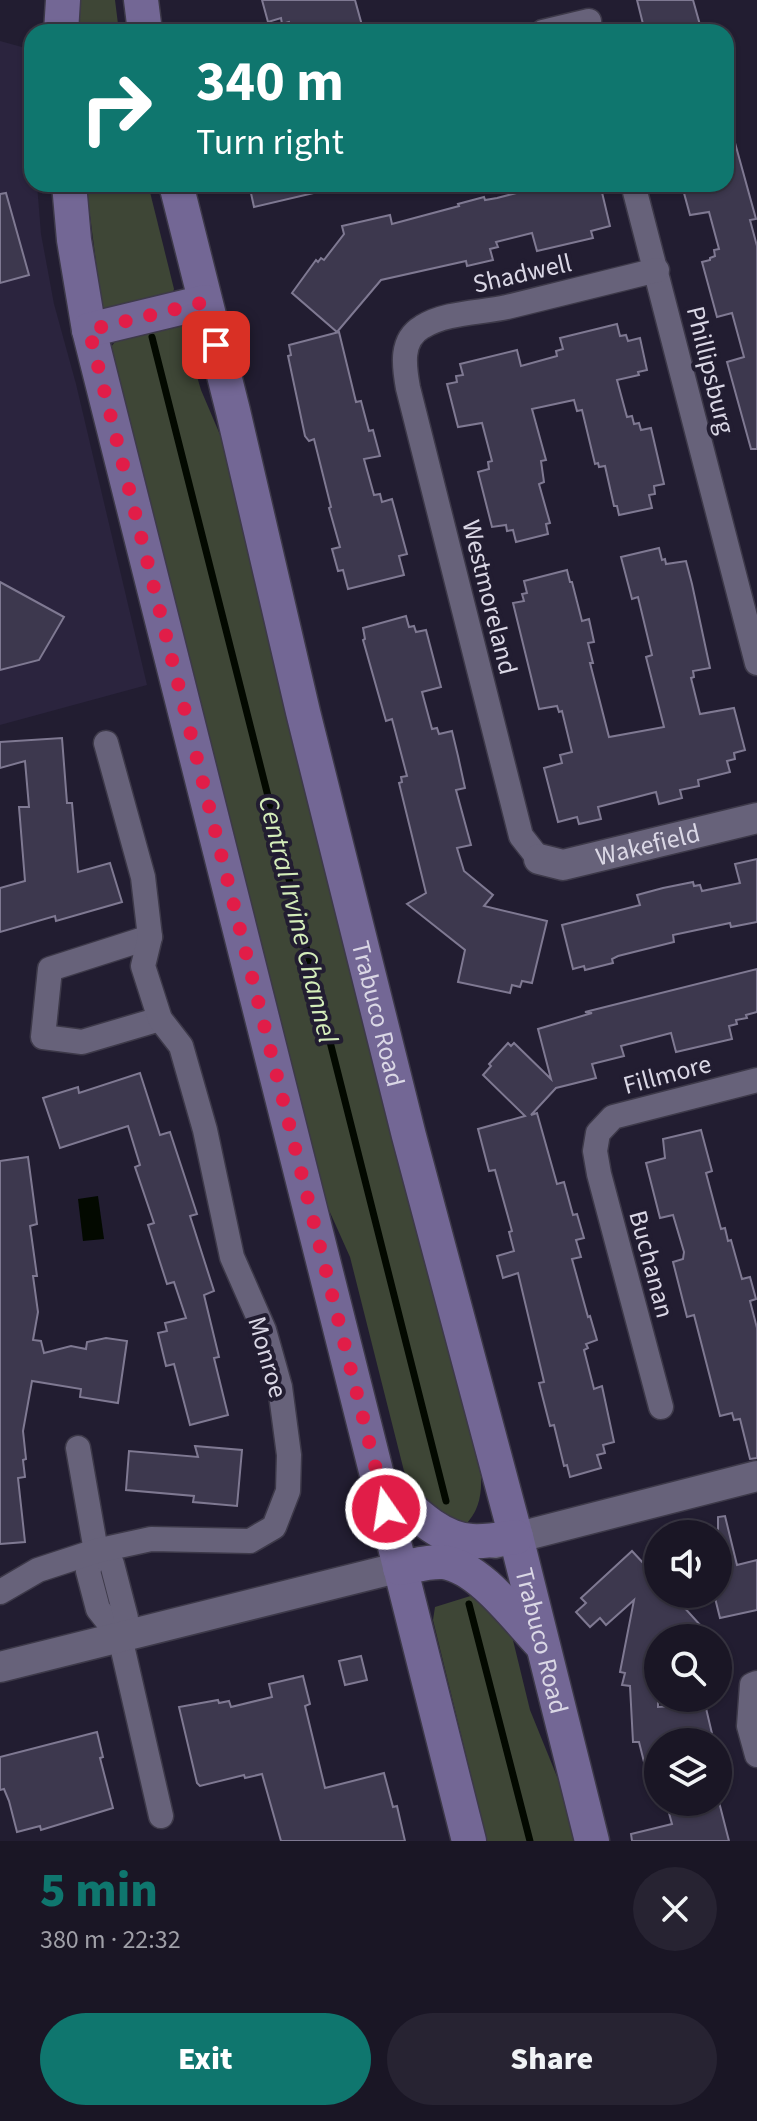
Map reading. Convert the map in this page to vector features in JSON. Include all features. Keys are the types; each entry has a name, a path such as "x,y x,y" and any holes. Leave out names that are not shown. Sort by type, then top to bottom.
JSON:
{"main road":[{"path":"62,24 63,0"},
{"path":"141,0 144,24"},
{"path":"70,192 89,330 469,1841"},
{"name":"Trabuco Road","path":"178,192 402,1106 516,1537 592,1841"},
{"path":"89,330 205,302"},
{"path":"379,1480 431,1524 457,1539 473,1542 516,1537"},
{"path":"400,1568 440,1562 472,1573 544,1647"}],"street":[{"path":"569,24 588,18"},
{"name":"Phillipsburg","path":"635,192 757,663"},
{"name":"Shadwell","path":"407,344 421,327 444,319 503,308 657,270"},
{"name":"Westmoreland","path":"407,344 404,364 408,388 521,836 539,859"},
{"name":"Monroe","path":"0,1592 38,1570 96,1551 151,1539 250,1541 274,1527 288,1491 289,1455 280,1387 264,1330 232,1257 205,1130 181,1046 160,1019 143,966 150,937 143,877 106,743"},
{"name":"Wakefield","path":"539,859 563,865 757,818"},
{"path":"150,937 50,969 43,1037 82,1042 160,1019"},
{"name":"Fillmore","path":"598,1133 613,1117 757,1080"},
{"name":"Buchanan","path":"598,1133 595,1151 599,1174 661,1407"},
{"path":"78,1448 96,1551 112,1564 126,1618 120,1637 161,1816"},
{"path":"0,1667 757,1476"},
{"path":"755,1684 749,1726 757,1755"}],"shaded area":[{"path":"0,41 24,48 24,192 38,192 41,234 54,304 76,384 147,685 0,725"},
{"path":"98,1196 104,1239 83,1241 78,1199"}],"green space":[{"path":"78,0 115,0 118,24 78,24"},
{"path":"87,192 150,192 173,292 102,309"},
{"path":"182,326 201,390 221,437 481,1476 478,1505 462,1528 430,1509 404,1471 350,1257 324,1199 110,348 115,342"},
{"path":"480,1593 511,1632 530,1710 560,1784 574,1841 487,1841 433,1620 435,1607"}],"building":[{"path":"262,0 355,0 362,24 282,24 281,18 268,22"},
{"path":"637,0 693,0 700,24 643,24"},
{"path":"734,139 756,219 750,220 757,246 757,449 751,449 727,362 744,357 732,313 717,317 702,262 710,260 715,256 714,250 719,249 709,212 690,215 684,193 734,192"},
{"path":"251,192 318,192 254,207"},
{"path":"520,192 602,192 610,226 591,231 593,238 537,251 532,233 496,242 498,247 490,249 493,260 467,266 466,261 381,280 337,332 292,293 316,260 324,260 344,234 342,226 390,215 392,224 484,197 485,200"},
{"path":"6,193 29,275 0,283 0,194"},
{"path":"617,324 620,336 626,335 628,341 640,338 647,370 617,380 627,417 632,416 634,424 639,423 641,430 651,428 664,484 654,486 655,494 649,495 652,508 619,515 605,466 595,464 582,410 577,411 574,400 532,409 546,460 541,461 544,482 539,484 550,523 546,524 548,534 516,542 513,530 507,531 506,525 492,527 478,472 489,469 488,462 492,461 482,423 458,427 447,384 457,382 456,376 463,375 460,364 517,350 521,366 557,356 556,351 563,349 560,338"},
{"path":"339,332 356,402 361,401 380,456 364,459 374,495 380,494 382,502 392,499 407,554 399,556 404,575 348,589 343,570 338,571 332,549 340,547 331,507 314,439 309,441 305,436 288,356 291,355 289,345"},
{"path":"659,548 666,564 686,561 692,584 710,668 693,671 694,677 691,678 700,714 734,708 745,750 734,753 735,759 727,761 730,772 698,780 699,786 680,790 682,798 659,804 656,792 598,807 601,819 579,824 577,817 558,822 544,768 562,763 560,755 572,752 562,711 559,712 557,706 539,709 513,603 524,601 522,594 527,593 524,581 567,570 582,621 589,619 594,642 588,643 593,663 590,663 609,737 664,727 646,657 652,655 638,597 632,599 621,557"},
{"path":"0,582 64,617 39,660 0,670"},
{"path":"406,616 409,627 414,626 416,632 426,630 441,687 422,692 432,729 437,728 439,734 452,731 458,756 465,788 456,790 471,845 457,848 464,871 493,895 484,906 547,921 532,983 522,981 520,987 512,985 510,993 458,982 465,950 407,904 426,893 399,783 402,782 401,777 407,776 392,719 386,721 363,640 363,628"},
{"path":"62,738 67,803 72,803 78,872 110,863 122,902 56,921 55,916 0,932 0,888 25,881 19,807 29,807 25,761 0,768 0,742"},
{"path":"757,859 757,922 731,927 730,923 673,935 674,942 618,956 612,959 613,963 585,970 584,966 573,969 562,925 640,905 637,895 663,888 693,882 694,886 700,885 702,891 740,883 735,864"},
{"path":"757,969 757,1012 729,1026 732,1039 676,1052 671,1033 621,1046 624,1056 592,1064 596,1078 556,1088 531,1115 537,1113 557,1184 564,1182 573,1215 577,1214 584,1238 576,1240 581,1257 572,1259 597,1340 586,1344 588,1348 584,1350 594,1389 602,1386 614,1442 603,1445 605,1453 597,1455 601,1468 570,1477 567,1465 564,1466 554,1425 550,1426 539,1383 544,1382 518,1273 503,1278 497,1256 514,1251 509,1232 512,1231 495,1170 489,1171 478,1129 525,1116 483,1075 508,1043 511,1046 514,1043 551,1079 538,1029 592,1013 585,1012"},
{"path":"140,1073 160,1135 170,1132 197,1214 190,1216 214,1291 204,1295 219,1357 214,1358 228,1415 190,1425 174,1364 166,1366 158,1333 167,1331 165,1323 186,1318 174,1282 167,1284 148,1225 154,1223 135,1167 140,1165 128,1126 60,1148 43,1098 78,1087 79,1093"},
{"path":"701,1130 712,1171 706,1173 721,1229 725,1228 728,1241 731,1240 742,1279 750,1277 756,1299 750,1301 757,1328 757,1458 750,1459 740,1419 734,1420 732,1413 720,1416 694,1315 687,1317 673,1262 683,1259 684,1252 673,1215 660,1218 646,1163 665,1158 663,1139"},
{"path":"28,1157 37,1224 30,1226 38,1312 33,1340 41,1341 44,1353 71,1346 86,1349 87,1342 106,1338 127,1341 118,1403 80,1397 81,1389 32,1381 23,1431 25,1477 18,1478 25,1542 0,1544 0,1161"},
{"path":"195,1446 242,1450 237,1506 193,1502 194,1496 126,1490 129,1451 198,1457"},
{"path":"732,1545 737,1565 757,1560 757,1610 720,1618 718,1608 732,1608"},
{"path":"632,1551 644,1564 644,1608 685,1608 699,1624 644,1624 644,1712 707,1712 711,1728 644,1728 644,1762 639,1742 633,1742 630,1686 622,1685 625,1673 620,1672 634,1600 606,1625 600,1618 590,1627 576,1612 586,1603 581,1598"},
{"path":"361,1656 367,1680 345,1685 339,1661"},
{"path":"303,1676 310,1704 305,1706 325,1788 384,1773 393,1807 397,1806 405,1841 281,1841 262,1774 245,1778 244,1775 200,1786 197,1783 179,1707 218,1700 219,1703 229,1701 231,1707 272,1697 269,1684"},
{"path":"97,1732 103,1757 100,1758 113,1808 41,1830 40,1826 17,1832 9,1801 4,1789 0,1790 0,1757"},
{"path":"670,1816 723,1816 729,1841 632,1841 631,1834 672,1824"}],"waterway":[{"name":"Central Irvine Channel","path":"152,337 446,1501"},
{"name":"Central Irvine Channel","path":"469,1604 530,1841"}],"route":[{"path":"216,345 205,302 89,330 386,1509"}]}
